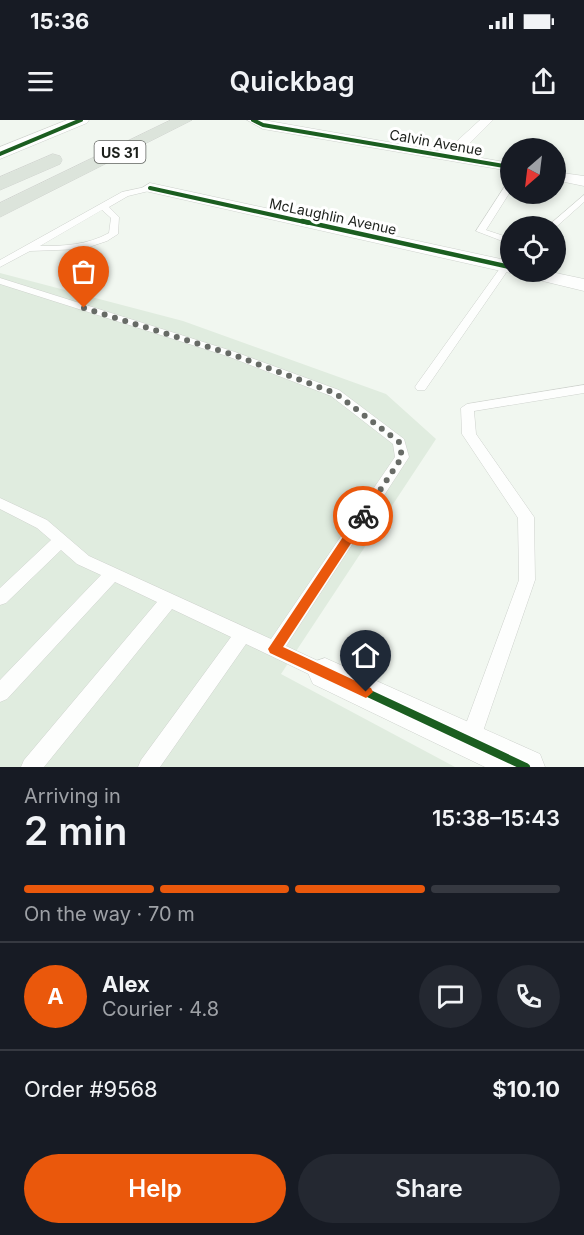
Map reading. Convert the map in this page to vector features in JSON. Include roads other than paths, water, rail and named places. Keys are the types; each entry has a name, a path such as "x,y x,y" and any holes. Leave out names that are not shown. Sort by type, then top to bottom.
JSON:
{"highway":[{"name":"US 31","path":"0,211 184,120"},
{"path":"0,184 64,155"},
{"path":"0,215 55,184"}],"street":[{"path":"0,154 81,120"},
{"path":"448,157 487,120"},
{"name":"Calvin Avenue","path":"253,121 500,165"},
{"path":"566,178 584,181"},
{"name":"McLaughlin Avenue","path":"150,188 500,265"},
{"path":"566,281 584,285"},
{"path":"325,673 526,767"}],"lane":[{"path":"0,264 125,194 150,188"},
{"path":"563,216 584,198"},
{"path":"500,201 481,231 500,238"},
{"path":"28,248 76,248 103,241 113,234 115,217 103,206"},
{"path":"421,387 500,278"},
{"path":"0,281 231,354 335,393 399,442 402,457 274,649"},
{"path":"470,740 527,580 527,559 526,517 469,434 467,408 584,389"},
{"path":"0,503 42,524 83,560 325,673"},
{"path":"0,598 61,540"},
{"path":"0,693 113,573"},
{"path":"31,767 169,600"},
{"path":"148,767 243,634"}]}
